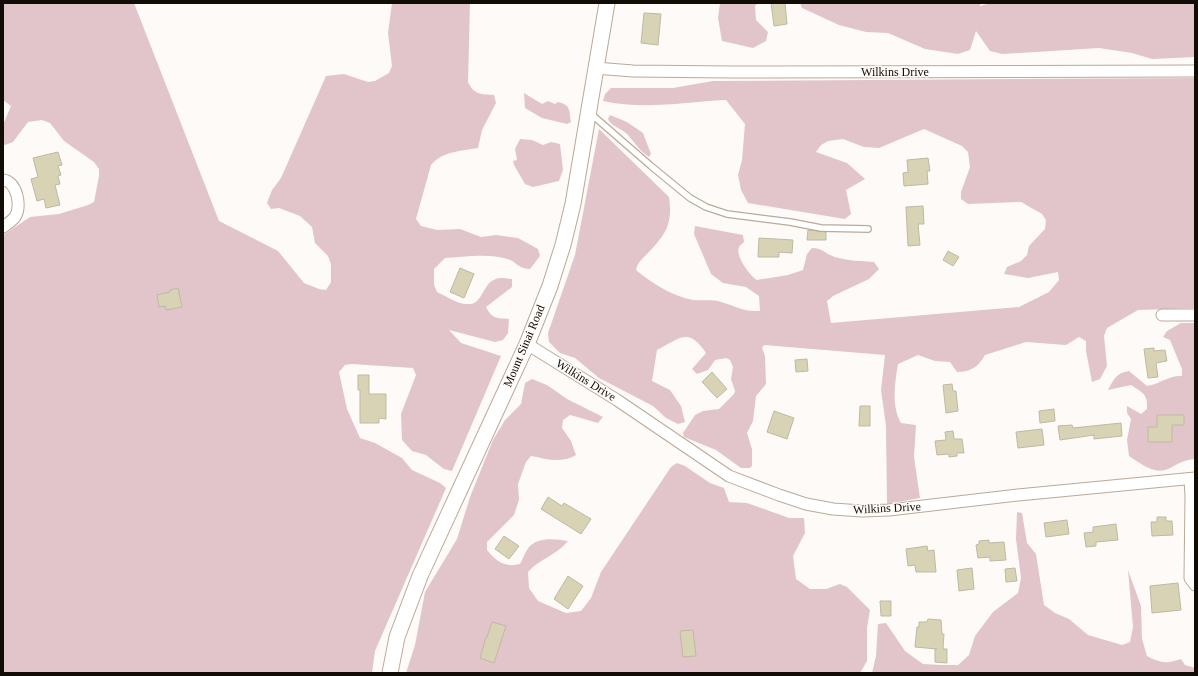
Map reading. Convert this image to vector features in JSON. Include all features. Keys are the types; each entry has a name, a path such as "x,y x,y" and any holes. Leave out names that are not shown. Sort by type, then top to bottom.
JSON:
{"street":[{"name":"Mount Sinai Road","path":"390,673 397,637 420,576 526,344 550,286 563,245 573,204 607,3"},
{"name":"Wilkins Drive","path":"595,68 633,71 731,72 1195,71"},
{"path":"3,180 6,180 11,184 16,194 18,209 15,217 3,227"},
{"path":"1162,315 1195,315"},
{"name":"Wilkins Drive","path":"526,344 617,400 729,476 779,496 806,504 833,509 862,511 888,510 1018,494 1192,479"},
{"path":"1192,479 1190,578 1195,585"}],"lane":[{"path":"588,111 690,198 706,207 727,214 790,222 821,228 868,229"}],"shaded area":[{"path":"3,3 134,3 219,221 278,251 304,283 326,290 331,282 331,264 328,256 315,243 312,227 300,216 279,208 271,209 267,203 272,190 281,178 326,76 344,74 368,82 375,81 389,73 392,66 388,33 392,3 470,3 468,82 475,92 494,95 496,103 482,130 478,148 447,154 436,160 431,165 416,219 421,226 437,230 460,229 481,237 496,235 518,238 538,249 540,256 530,269 519,266 500,257 468,256 445,258 434,269 434,285 437,292 463,304 472,304 476,302 491,281 499,278 512,279 512,287 486,307 493,316 509,319 508,333 503,340 495,342 449,330 461,343 501,356 452,471 444,469 426,455 412,451 402,440 401,414 416,375 413,368 352,364 345,365 339,372 347,409 360,438 375,443 402,458 412,470 440,483 446,488 375,651 372,673 3,673 3,235 30,217 59,214 94,202 99,169 94,162 64,141 50,123 42,120 28,122 13,142 5,145 3,144 3,125 11,106 3,100"},
{"path":"720,3 758,3 755,6 756,20 768,32 766,41 753,48 722,41 718,18"},
{"path":"800,3 981,3 980,6 990,3 1195,3 1195,57 1152,59 1132,53 1099,48 1002,54 990,51 976,31 970,50 958,54 925,49 888,33 866,32 839,25 802,8"},
{"path":"1195,78 1195,308 1138,310 1107,328 1104,336 1107,366 1100,379 1092,382 1086,351 1086,341 1079,337 1066,345 1026,342 985,355 977,366 962,372 957,372 950,362 935,361 918,355 898,364 895,394 896,409 901,423 916,425 914,457 920,498 887,504 886,426 881,390 885,355 764,345 762,348 765,356 766,384 756,396 753,421 747,433 752,449 752,466 750,468 741,468 716,450 684,437 683,433 695,415 703,411 719,409 734,394 735,391 731,379 733,367 730,360 726,358 715,360 708,370 697,374 692,369 706,353 700,345 689,337 678,339 657,350 652,381 670,390 681,406 685,422 678,424 666,418 653,406 599,378 575,358 560,353 549,342 548,333 575,255 599,129 669,197 670,214 667,228 664,234 640,261 636,270 663,289 678,296 693,300 718,301 744,310 760,311 759,296 746,287 723,283 711,274 694,234 695,226 743,235 744,242 739,247 739,255 747,270 757,280 788,275 803,270 807,254 812,248 819,249 832,256 840,258 854,261 874,262 879,269 869,279 833,296 827,301 831,323 1019,307 1049,292 1059,280 1058,272 1028,278 1004,274 1007,267 1021,261 1027,255 1029,246 1045,229 1046,220 1042,214 1021,202 968,204 961,199 961,192 970,167 968,152 962,146 924,129 879,148 864,147 843,139 828,141 821,145 816,152 847,163 865,179 846,190 851,214 845,219 748,203 741,190 738,175 742,160 745,124 726,100 664,105 618,104 603,101 605,94 611,88 673,88 713,81"},
{"path":"524,93 542,104 548,101 555,104 558,102 562,103 567,106 569,109 571,122 567,124 542,118 525,108"},
{"path":"610,115 627,122 643,133 651,154 649,157 639,149 626,133 611,123 608,119"},
{"path":"520,139 532,140 543,145 551,142 560,144 563,170 559,181 533,187 525,184 513,161 517,160 515,149"},
{"path":"1181,323 1195,323 1195,459 1184,461 1168,469 1152,469 1142,465 1129,456 1127,440 1131,419 1127,413 1127,406 1141,414 1147,409 1146,397 1142,392 1131,385 1108,390 1118,375 1129,371 1147,386 1169,378 1182,376 1182,369 1170,340 1163,337 1167,331"},
{"path":"532,379 547,385 567,399 603,417 598,423 570,415 563,420 562,428 571,441 576,455 559,460 531,456 526,462 518,484 519,500 514,515 487,542 487,550 497,560 501,563 515,565 520,564 528,549 535,542 549,539 568,541 559,550 537,564 528,572 529,588 538,601 566,613 581,611 591,598 601,572 671,467 677,463 685,466 710,483 724,488 729,502 747,503 789,518 804,518 805,533 793,556 796,579 810,589 826,589 840,584 847,587 870,610 867,628 867,661 860,673 406,673 415,645 425,592 457,539 470,497 493,440 505,420 521,404 525,383"},
{"path":"1017,512 1022,513 1027,543 1036,554 1044,605 1055,613 1069,619 1088,635 1122,645 1130,642 1133,627 1128,570 1141,606 1142,639 1147,656 1164,662 1172,662 1181,659 1185,665 1195,668 1195,673 872,673 876,656 878,624 886,623 905,651 923,664 958,665 969,655 975,636 993,612 1018,593 1021,578 1016,539"}],"building":[{"path":"771,3 785,3 787,24 774,26"},
{"path":"644,13 661,14 658,45 641,43"},
{"path":"58,152 62,165 58,166 61,175 58,176 60,184 55,185 60,205 46,208 44,199 37,201 31,179 38,177 33,158"},
{"path":"928,158 930,171 927,171 928,184 904,186 903,173 908,172 907,160"},
{"path":"923,206 924,224 918,224 920,245 908,246 906,207"},
{"path":"808,230 826,232 826,240 807,240"},
{"path":"759,238 793,240 792,253 779,252 779,257 758,257"},
{"path":"948,251 959,257 953,266 943,260"},
{"path":"460,268 474,274 464,298 450,292"},
{"path":"178,288 182,307 166,310 165,306 159,307 157,295 170,292 170,290"},
{"path":"1154,348 1154,351 1165,350 1167,361 1156,363 1158,377 1148,378 1144,349"},
{"path":"807,359 808,371 796,372 795,360"},
{"path":"712,372 727,389 717,398 702,382"},
{"path":"358,375 369,375 369,394 386,394 386,419 379,418 379,423 360,423 360,390 358,390"},
{"path":"952,384 953,391 956,391 958,411 946,413 943,385"},
{"path":"860,406 870,406 870,426 859,426"},
{"path":"1054,409 1055,421 1040,423 1039,411"},
{"path":"774,411 794,418 787,439 767,432"},
{"path":"1157,415 1184,415 1184,425 1172,425 1172,442 1148,442 1148,427 1157,427"},
{"path":"1121,423 1122,436 1094,439 1094,435 1060,440 1058,426 1072,425 1073,428"},
{"path":"1042,429 1044,445 1018,448 1016,432"},
{"path":"953,431 954,439 962,439 964,453 957,453 957,456 949,457 949,454 937,455 935,441 946,440 945,432"},
{"path":"548,497 562,506 564,503 591,519 581,534 541,509"},
{"path":"1157,517 1166,517 1166,521 1172,521 1173,535 1152,536 1151,522 1157,522"},
{"path":"1067,520 1069,534 1046,537 1044,523"},
{"path":"1116,524 1118,540 1096,542 1096,546 1086,547 1084,533 1093,532 1093,527"},
{"path":"504,536 519,546 509,559 495,549"},
{"path":"989,540 989,543 1004,542 1006,560 990,561 990,557 978,558 976,545 979,544 979,541"},
{"path":"927,546 928,551 934,550 936,572 916,572 915,565 908,566 906,549"},
{"path":"972,568 974,589 959,591 957,570"},
{"path":"1015,568 1017,581 1006,582 1005,569"},
{"path":"568,576 583,586 568,609 554,599"},
{"path":"1178,583 1181,610 1152,613 1150,586"},
{"path":"880,601 891,601 891,616 881,616"},
{"path":"928,619 941,620 942,634 944,634 943,649 947,649 947,663 935,662 935,649 937,649 915,647 919,622 927,622"},
{"path":"492,622 506,626 494,663 480,658"},
{"path":"693,630 696,656 683,657 680,631"}]}
